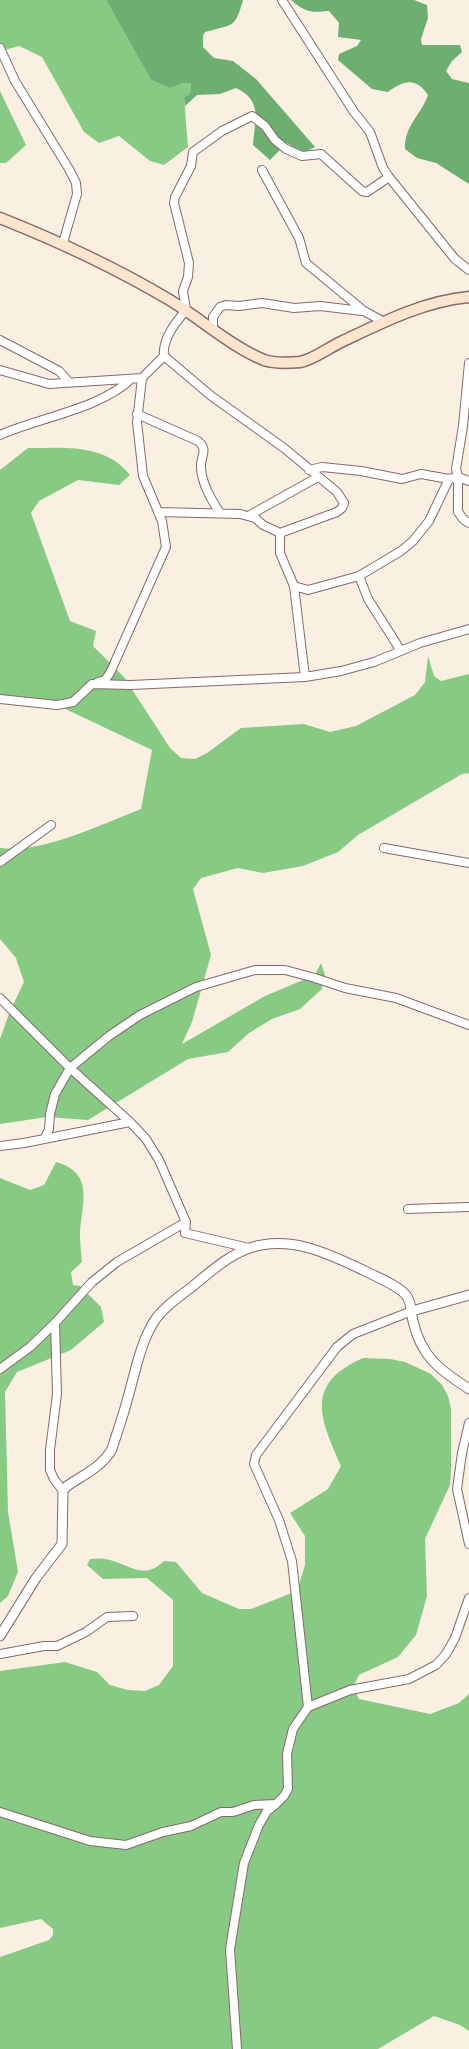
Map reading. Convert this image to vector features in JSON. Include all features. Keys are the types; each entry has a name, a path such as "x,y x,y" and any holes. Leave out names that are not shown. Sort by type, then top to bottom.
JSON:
{"main road":[{"path":"0,218 63,243 146,286 246,351 266,361 286,363 305,361 326,348 384,322 449,299 469,297"}],"street":[{"path":"282,0 354,112 370,132 383,168 389,177 455,259 469,270"},
{"path":"0,48 15,81 76,183 77,194 63,243"},
{"path":"0,699 57,705 73,702 92,684 105,680 166,547 162,521 143,476 137,414 142,378 164,356 164,348 173,326 186,310 183,291 190,269 176,215 175,197 191,166 193,152 222,131 252,116 265,126 275,140 286,149 302,156 321,154 362,191 367,192 389,177"},
{"path":"262,170 299,238 306,262 364,311 384,322"},
{"path":"213,328 213,317 220,307 226,305 262,303 294,308 320,306 364,311"},
{"path":"0,340 58,371 68,381"},
{"path":"164,356 210,394 267,434 341,497 344,503 337,512 280,533 267,528 250,515"},
{"path":"469,363 456,469 459,477 458,512 469,523"},
{"path":"0,370 49,384 142,378"},
{"path":"0,435 70,411 110,394 123,387 131,379"},
{"path":"137,414 203,445 205,451 201,464 202,474 208,492 220,513"},
{"path":"309,470 322,467 361,471 402,479 421,474 449,479 459,477 469,481"},
{"path":"158,512 250,515 318,477"},
{"path":"294,586 308,590 359,576 380,565 413,541 429,521 449,479"},
{"path":"280,533 280,553 293,578 305,677"},
{"path":"359,576 368,599 401,651"},
{"path":"92,684 131,686 305,677 374,662 426,641 469,629"},
{"path":"0,862 51,825"},
{"path":"384,848 469,863"},
{"path":"45,1138 56,1094 70,1068 109,1036 140,1015 173,997 196,987 255,970 285,970 345,988 396,998 469,1025"},
{"path":"0,998 146,1139 186,1222 185,1233 249,1248 293,1244 330,1254 386,1282 405,1294 425,1353 444,1373 469,1389"},
{"path":"0,1146 130,1122"},
{"path":"408,1209 469,1207"},
{"path":"0,1369 30,1347 92,1282 117,1262 186,1222"},
{"path":"2,1631 36,1578 62,1544 63,1491 107,1458 147,1335 160,1314 199,1281 249,1248"},
{"path":"308,1707 292,1561 279,1520 254,1464 256,1455 337,1347 353,1335 412,1311 469,1295"},
{"path":"55,1323 57,1395 50,1450 50,1470 63,1491"},
{"path":"469,1424 457,1489 469,1545"},
{"path":"237,2049 230,1949 244,1863 267,1811 285,1796 288,1790 287,1754 293,1729 308,1707 350,1690 409,1679 436,1665 446,1654 455,1638 469,1598"},
{"path":"0,1654 44,1646 57,1646 86,1632 106,1617 133,1616"},
{"path":"0,1812 90,1841 126,1845 163,1832 191,1826 221,1812 233,1812 254,1805 276,1804"}],"green space":[{"path":"0,0 106,0 151,80 170,88 183,83 191,83 190,94 184,97 188,147 164,165 150,161 119,136 99,143 84,132 42,57 19,46 5,50 0,59"},
{"path":"106,0 243,0 238,16 232,24 205,32 203,47 214,58 233,61 256,79 315,147 303,153 287,143 270,160 253,145 256,119 254,105 245,93 236,88 220,94 197,95 185,106 184,97 190,94 191,83 183,83 170,88 151,80"},
{"path":"291,0 414,0 427,5 428,18 421,39 422,45 460,45 462,52 452,61 446,71 452,79 469,83 469,184 436,163 417,158 405,149 407,134 428,95 423,89 410,82 399,85 388,92 372,89 338,60 339,54 357,46 361,40 338,37 339,23 329,11 308,11"},
{"path":"0,91 26,145 6,163 0,163"},
{"path":"28,448 70,448 96,452 109,457 130,475 119,485 78,480 39,501 31,513 70,621 96,631 93,646 124,677 170,748 181,758 195,759 207,753 241,728 304,724 330,732 356,726 415,695 425,682 428,656 434,676 441,681 469,674 469,773 462,774 358,835 338,852 303,866 263,873 238,868 201,878 193,889 211,955 192,1022 182,1044 265,996 315,975 321,963 325,975 322,989 300,1009 272,1019 249,1033 228,1052 188,1059 88,1120 47,1117 0,1124 0,1039 24,982 16,958 0,939 0,848 17,849 53,842 141,809 152,750 57,705 0,696 0,470"},
{"path":"56,1162 68,1167 76,1174 83,1190 80,1234 82,1262 71,1272 73,1285 80,1286 101,1307 104,1322 71,1350 17,1372 5,1392 8,1512 18,1572 8,1596 0,1603 0,1178 30,1190 44,1185"},
{"path":"363,1358 405,1362 431,1374 442,1385 451,1409 450,1485 425,1539 427,1596 416,1635 398,1657 359,1675 353,1687 359,1699 430,1714 459,1703 469,1694 469,2031 460,2025 434,2016 378,2049 0,2049 0,1957 49,1940 53,1935 53,1929 41,1919 0,1928 0,1671 65,1662 97,1672 110,1685 128,1690 145,1691 159,1685 173,1666 173,1600 147,1578 103,1579 87,1565 90,1559 114,1561 142,1571 156,1567 164,1561 176,1562 202,1593 239,1609 251,1609 297,1591 305,1565 305,1536 290,1513 328,1489 341,1466 327,1433 322,1404 325,1391 332,1379 344,1368"}]}
